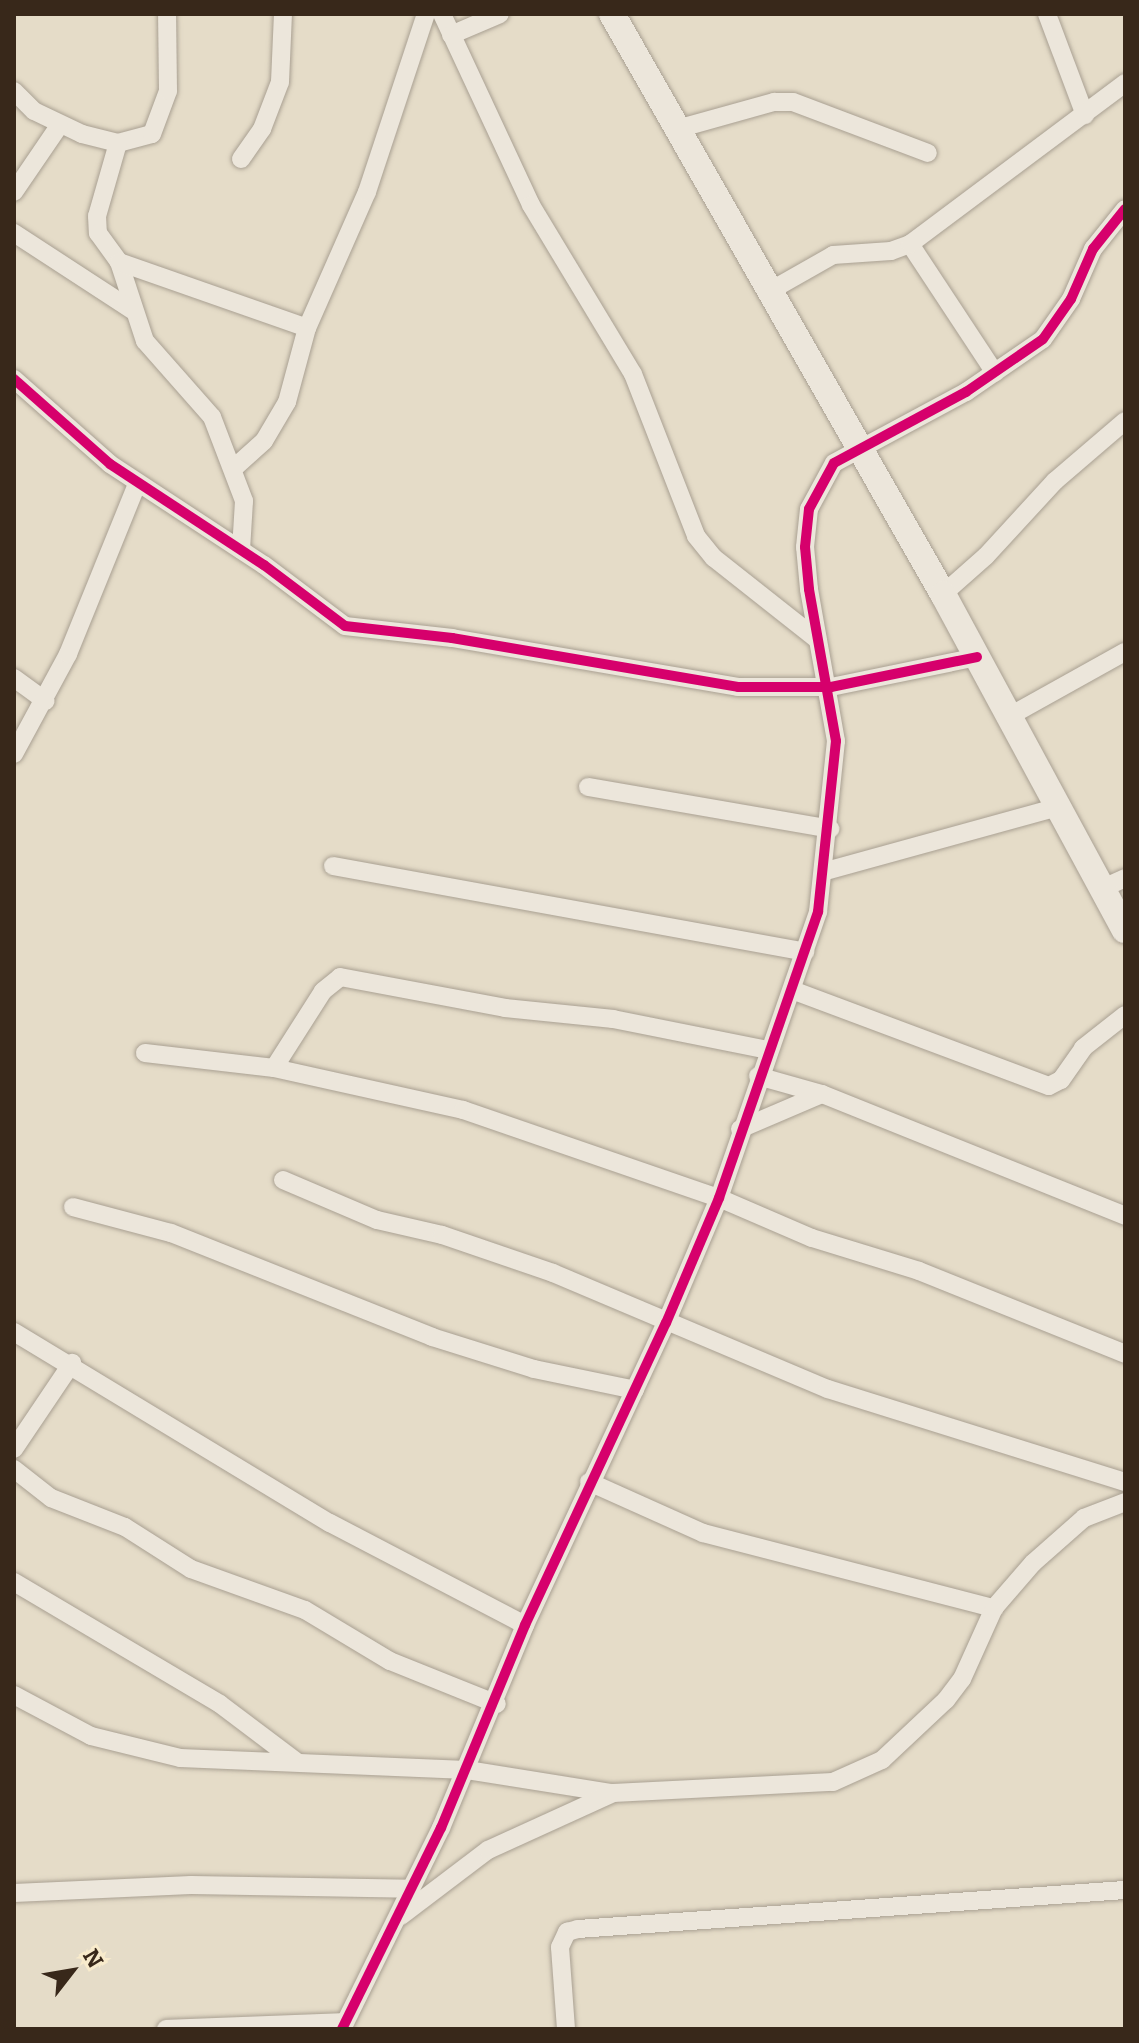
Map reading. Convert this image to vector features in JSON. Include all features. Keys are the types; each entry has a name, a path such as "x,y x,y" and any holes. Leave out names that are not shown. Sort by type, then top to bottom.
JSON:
{"street":[{"path":"14,91 59,126 118,143 152,134 160,124 171,65 167,14"},
{"path":"241,159 262,129 280,82 283,14"},
{"path":"234,468 264,441 287,402 307,328 367,192 426,14"},
{"path":"442,14 531,205 633,374 696,536 714,558 818,640"},
{"path":"451,35 500,14"},
{"path":"612,14 943,594 1055,808 1114,883 1125,930"},
{"path":"1047,14 1085,115"},
{"path":"768,292 833,255 891,251 910,244 1125,83"},
{"path":"677,129 774,102 793,102 928,153"},
{"path":"14,192 59,126"},
{"path":"118,143 96,225 119,262 132,310 145,341 212,417 234,468 244,501 241,550"},
{"path":"166,2029 344,2025 467,1770 497,1704 525,1625 589,1482 666,1323 719,1198 758,1076 805,952 826,871 836,741 831,687 818,640 805,547 809,509 834,463 995,373 1055,324 1093,249 1125,209"},
{"path":"14,233 132,310"},
{"path":"910,244 995,373"},
{"path":"119,262 307,328"},
{"path":"14,379 137,484 241,550 345,626 452,638 738,687 831,687 977,657"},
{"path":"943,594 1055,481 1125,421"},
{"path":"14,754 46,701 137,484"},
{"path":"1008,717 1125,652"},
{"path":"14,678 46,701"},
{"path":"588,787 830,829"},
{"path":"826,871 1055,808"},
{"path":"333,866 805,952"},
{"path":"274,1068 323,991 340,977 505,1008 613,1019 768,1050"},
{"path":"792,990 1049,1086 1061,1080 1083,1048 1125,1015"},
{"path":"145,1053 274,1068 463,1110 719,1198 812,1238 990,1297 1125,1354"},
{"path":"758,1076 822,1094 1125,1216"},
{"path":"740,1129 822,1094"},
{"path":"283,1180 377,1220 454,1238 541,1268 828,1389 1125,1482"},
{"path":"73,1207 171,1233 432,1337 534,1369 635,1390"},
{"path":"14,1332 72,1363 330,1523 525,1625"},
{"path":"14,1449 72,1363"},
{"path":"14,1469 51,1498 125,1527 191,1569 305,1610 390,1661 497,1704"},
{"path":"589,1482 703,1533 994,1608"},
{"path":"14,1695 63,1725 180,1758 467,1770 613,1793 851,1777 882,1760 946,1700 962,1679 994,1608 1059,1538 1084,1518 1125,1502"},
{"path":"14,1582 220,1704 297,1762"},
{"path":"395,1921 488,1850 613,1793"},
{"path":"14,1893 191,1885 411,1889"},
{"path":"566,2029 560,1947 567,1932 578,1929 1125,1890"}],"cycle path":[{"path":"342,2029 441,1828 525,1625 666,1323 719,1198 818,912 836,741 809,589 805,547 809,509 834,463 966,392 1043,339 1071,299 1093,249 1125,209"},
{"path":"14,379 110,464 264,565 345,626 452,638 738,687 831,687 977,657"}]}
